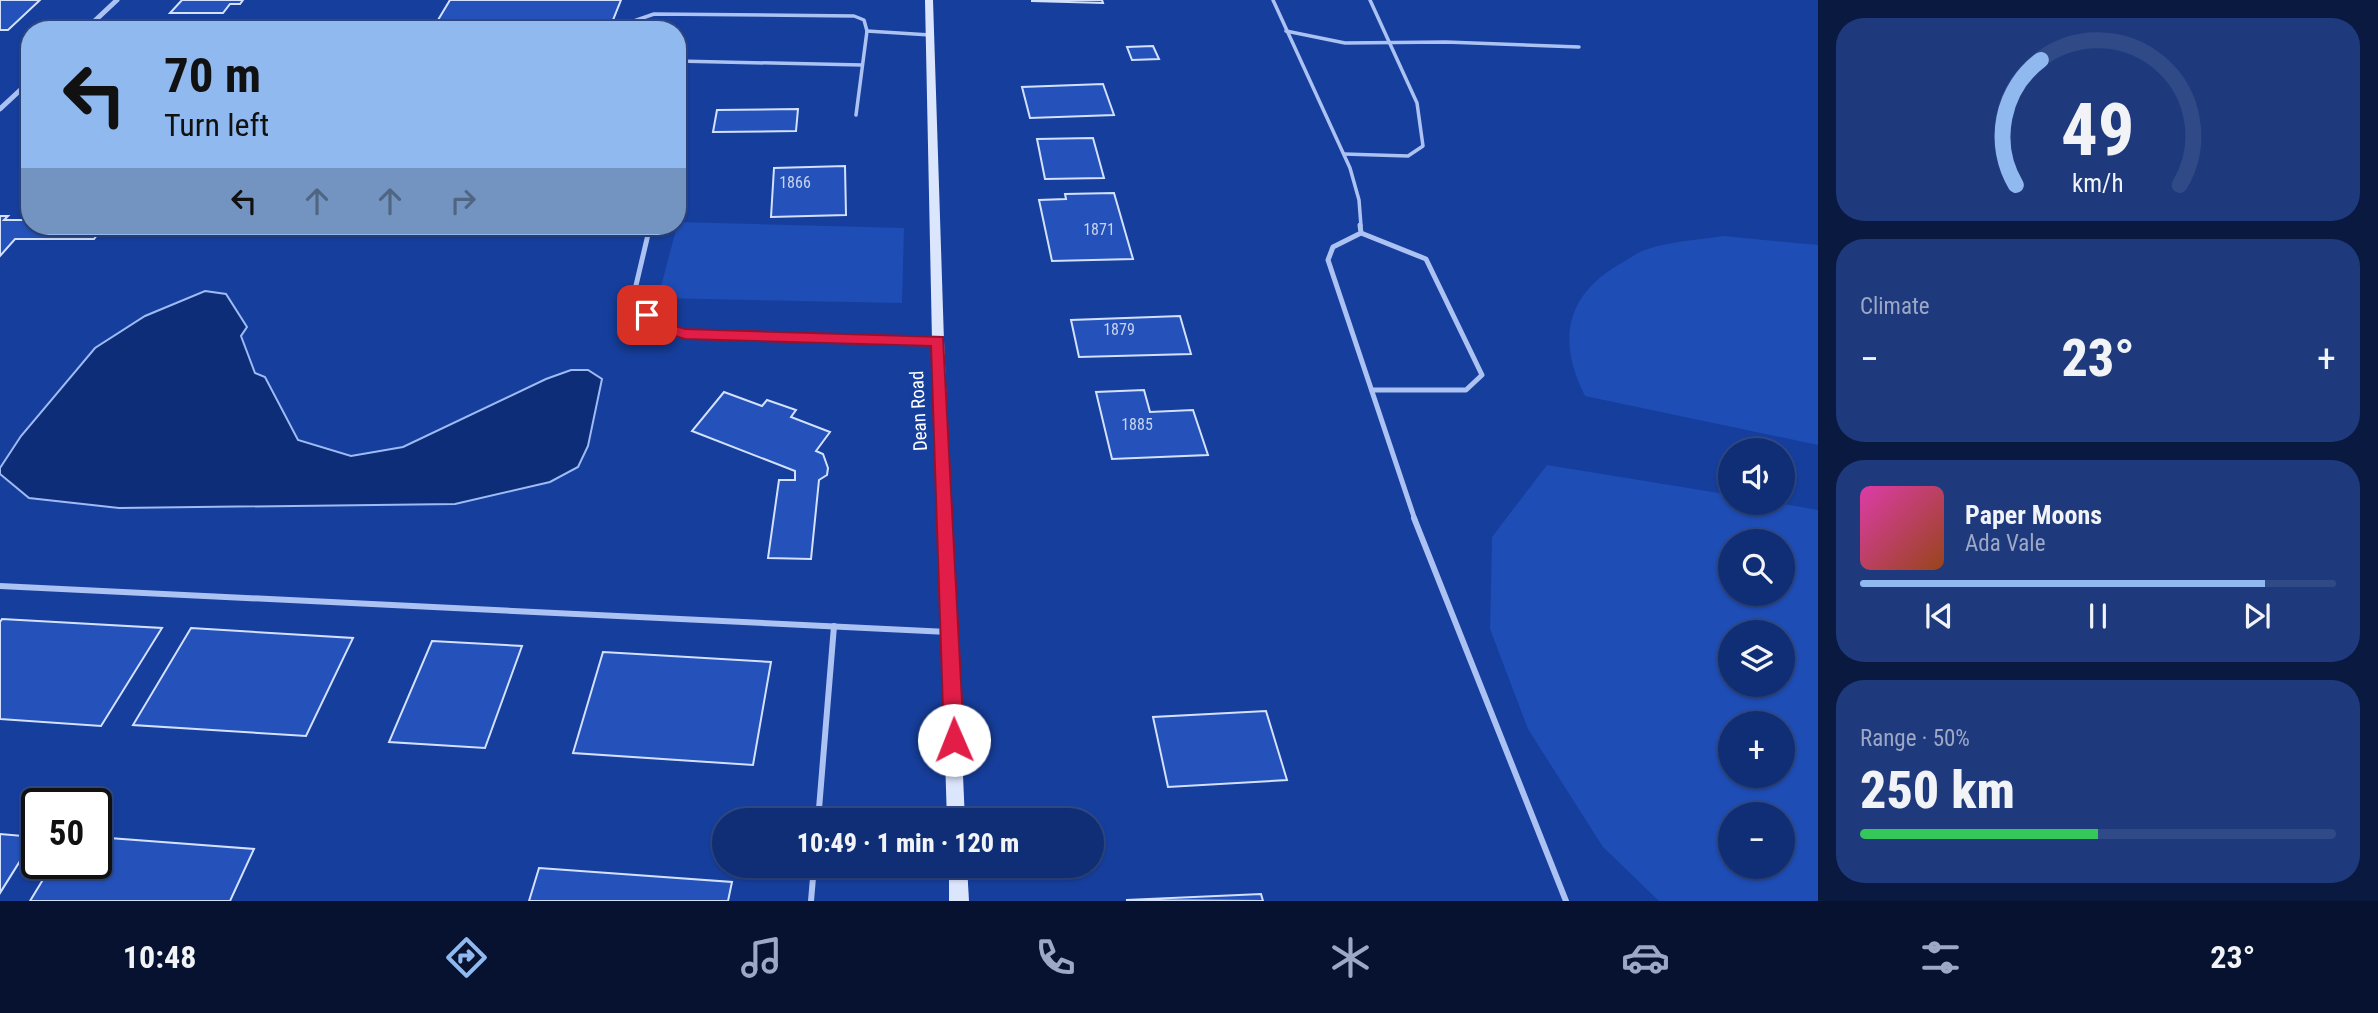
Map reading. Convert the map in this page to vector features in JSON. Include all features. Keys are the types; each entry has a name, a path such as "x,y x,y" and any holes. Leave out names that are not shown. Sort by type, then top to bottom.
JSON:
{"main road":[{"name":"Dean Road","path":"929,0 938,341 957,808"},
{"path":"958,878 959,901"}],"street":[{"path":"95,21 117,0"},
{"path":"0,108 21,89"}],"lane":[{"path":"1273,0 1344,154 1359,200 1361,233"},
{"path":"1344,154 1408,156 1423,146 1417,103 1400,61 1388,41 1386,30 1370,0"},
{"path":"633,21 642,17 667,14 854,16 864,20 867,31 856,115"},
{"path":"867,31 930,35"},
{"path":"1286,31 1345,43 1388,41 1579,47"},
{"path":"686,61 862,65"},
{"path":"1372,390 1466,390 1482,374 1426,259 1361,233 1333,247 1328,260 1415,520 1566,901"},
{"path":"648,235 634,298 647,315 664,327 685,334 938,341"},
{"path":"0,586 951,632"},
{"path":"819,808 834,626"},
{"path":"811,901 813,878"}],"shaded area":[{"path":"686,222 904,228 902,303 658,298 675,235 686,235"},
{"path":"1723,236 1818,245 1818,445 1795,438 1585,396 1576,375 1569,336 1579,302 1590,287 1605,274 1636,254 1676,242"},
{"path":"205,291 226,294 247,327 241,336 255,373 265,377 298,440 351,456 403,447 546,379 571,370 588,370 602,379 588,446 578,467 550,482 455,504 119,508 29,498 0,474 0,468 21,436 95,348 145,316"},
{"path":"1547,465 1718,493 1718,515 1795,515 1795,506 1818,510 1818,901 1659,901 1603,847 1528,729 1490,629 1492,537"}],"building":[{"path":"0,0 40,0 8,30 0,30"},
{"path":"182,0 243,0 240,4 230,4 223,13 170,13"},
{"path":"450,0 621,0 613,21 437,21"},
{"path":"1102,0 1103,3 1032,1"},
{"path":"1153,46 1159,59 1132,60 1127,47"},
{"path":"1103,84 1114,115 1030,118 1022,87"},
{"path":"798,109 796,131 713,132 717,110"},
{"path":"1093,138 1104,178 1045,179 1037,139"},
{"path":"845,166 846,215 771,217 774,168"},
{"path":"1114,193 1133,259 1052,261 1039,200 1066,199 1065,194"},
{"path":"0,216 8,216 4,220 21,220 21,235 97,235 94,239 15,239 0,256"},
{"path":"1180,316 1191,354 1079,357 1071,320"},
{"path":"1144,390 1150,412 1193,410 1208,455 1112,459 1096,392"},
{"path":"724,392 762,406 767,400 796,410 791,417 830,432 816,451 823,454 828,468 827,475 819,480 811,559 768,558 779,480 795,480 795,471 692,431"},
{"path":"2,619 162,628 101,726 0,719"},
{"path":"191,628 353,638 306,736 133,725"},
{"path":"432,641 522,646 485,748 389,742"},
{"path":"603,652 771,662 753,765 573,753"},
{"path":"1266,711 1287,780 1168,787 1153,717"},
{"path":"0,834 21,836 21,859 0,893"},
{"path":"112,838 254,849 230,901 30,901 43,879 112,879"},
{"path":"539,868 732,882 728,901 529,901"},
{"path":"1261,894 1263,901 1126,900"}],"route":[{"path":"647,315 664,327 685,334 938,341 954,740"}]}
